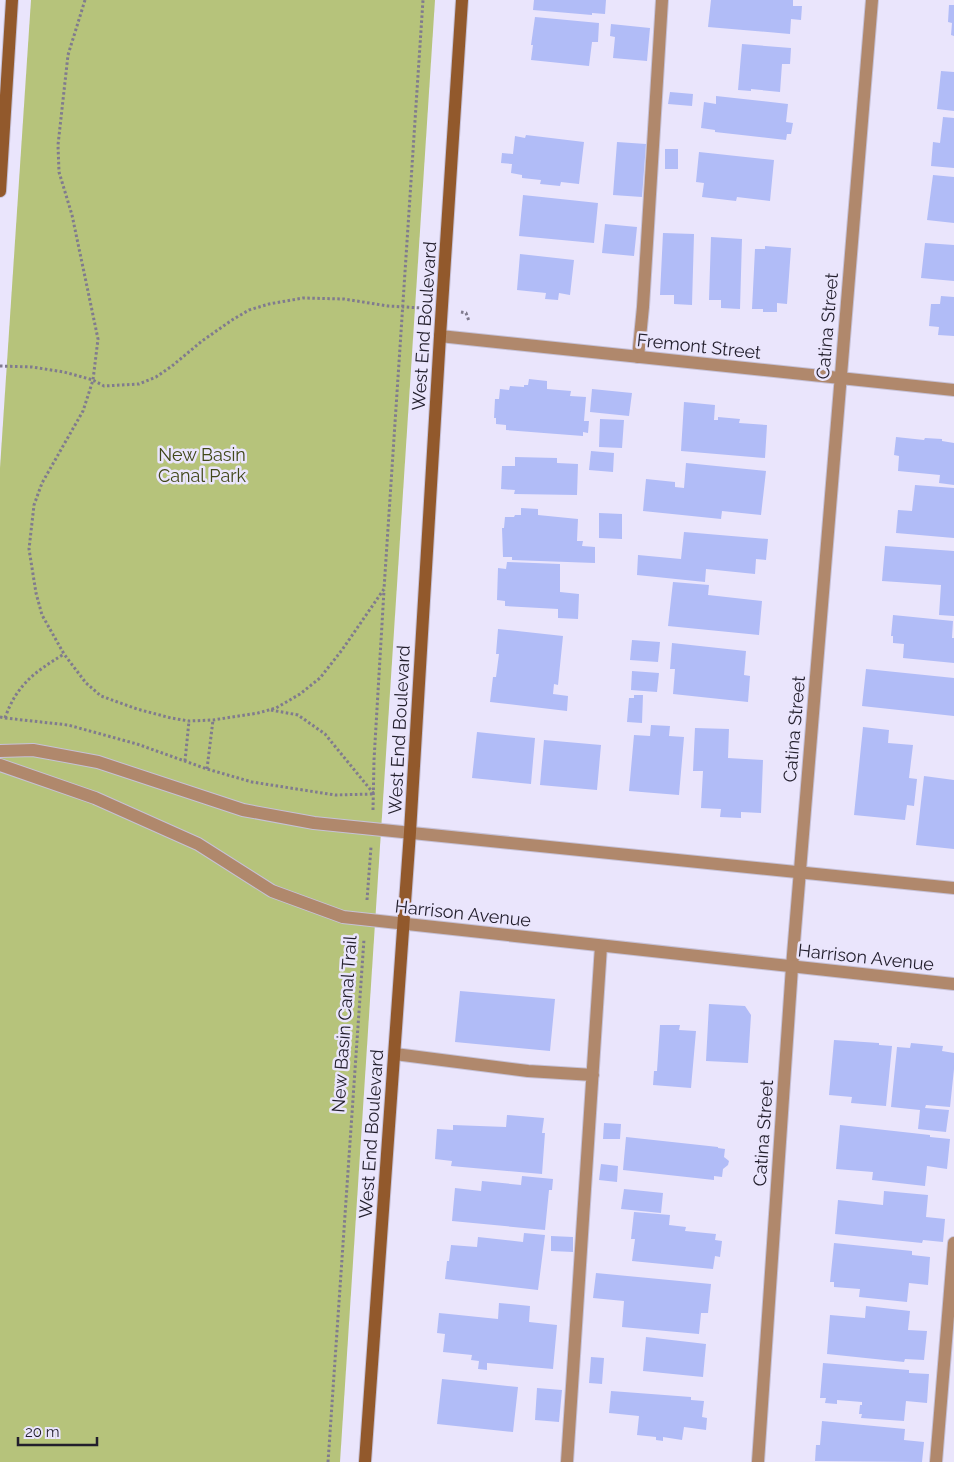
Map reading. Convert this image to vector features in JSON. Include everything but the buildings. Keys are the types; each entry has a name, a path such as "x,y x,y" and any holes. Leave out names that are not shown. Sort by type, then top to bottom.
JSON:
{"main road":[{"path":"0,191 5,40 12,0"},
{"name":"West End Boulevard","path":"365,1462 404,924 462,0"}],"street":[{"path":"638,358 643,307 662,0"},
{"name":"Catina Street","path":"758,1462 792,967 872,0"},
{"name":"Fremont Street","path":"440,336 954,390"},
{"path":"0,750 32,750 98,762 243,810 314,823 954,888"},
{"name":"Harrison Avenue","path":"0,765 95,798 198,844 272,891 343,917 954,984"},
{"path":"567,1462 601,946"},
{"path":"395,1054 528,1071 593,1075"},
{"path":"936,1462 954,1243"}],"path":[{"path":"85,0 68,56 58,145 59,172 72,215 98,339 93,380 82,410 42,483 34,505 29,549 36,593 42,615 64,654 86,683 101,696 137,710 189,721 213,720 268,710 287,702 320,678 342,650 384,588"},
{"name":"New Basin Canal Trail","path":"328,1462 372,828 384,588 423,0"},
{"path":"0,366 49,369 93,380 104,386 139,384 156,377 232,320 249,310 302,298 344,299 388,306 466,313 476,340"},
{"path":"5,718 10,703 24,683 33,674 64,654"},
{"path":"268,710 298,715 325,734 374,794"},
{"path":"0,718 68,725 137,744 207,769 252,782 335,795 374,794"},
{"path":"207,769 213,720"},
{"path":"185,761 189,721"}],"green space":[{"name":"New Basin Canal Park","path":"31,0 435,0 340,1462 0,1462 0,468"}]}
